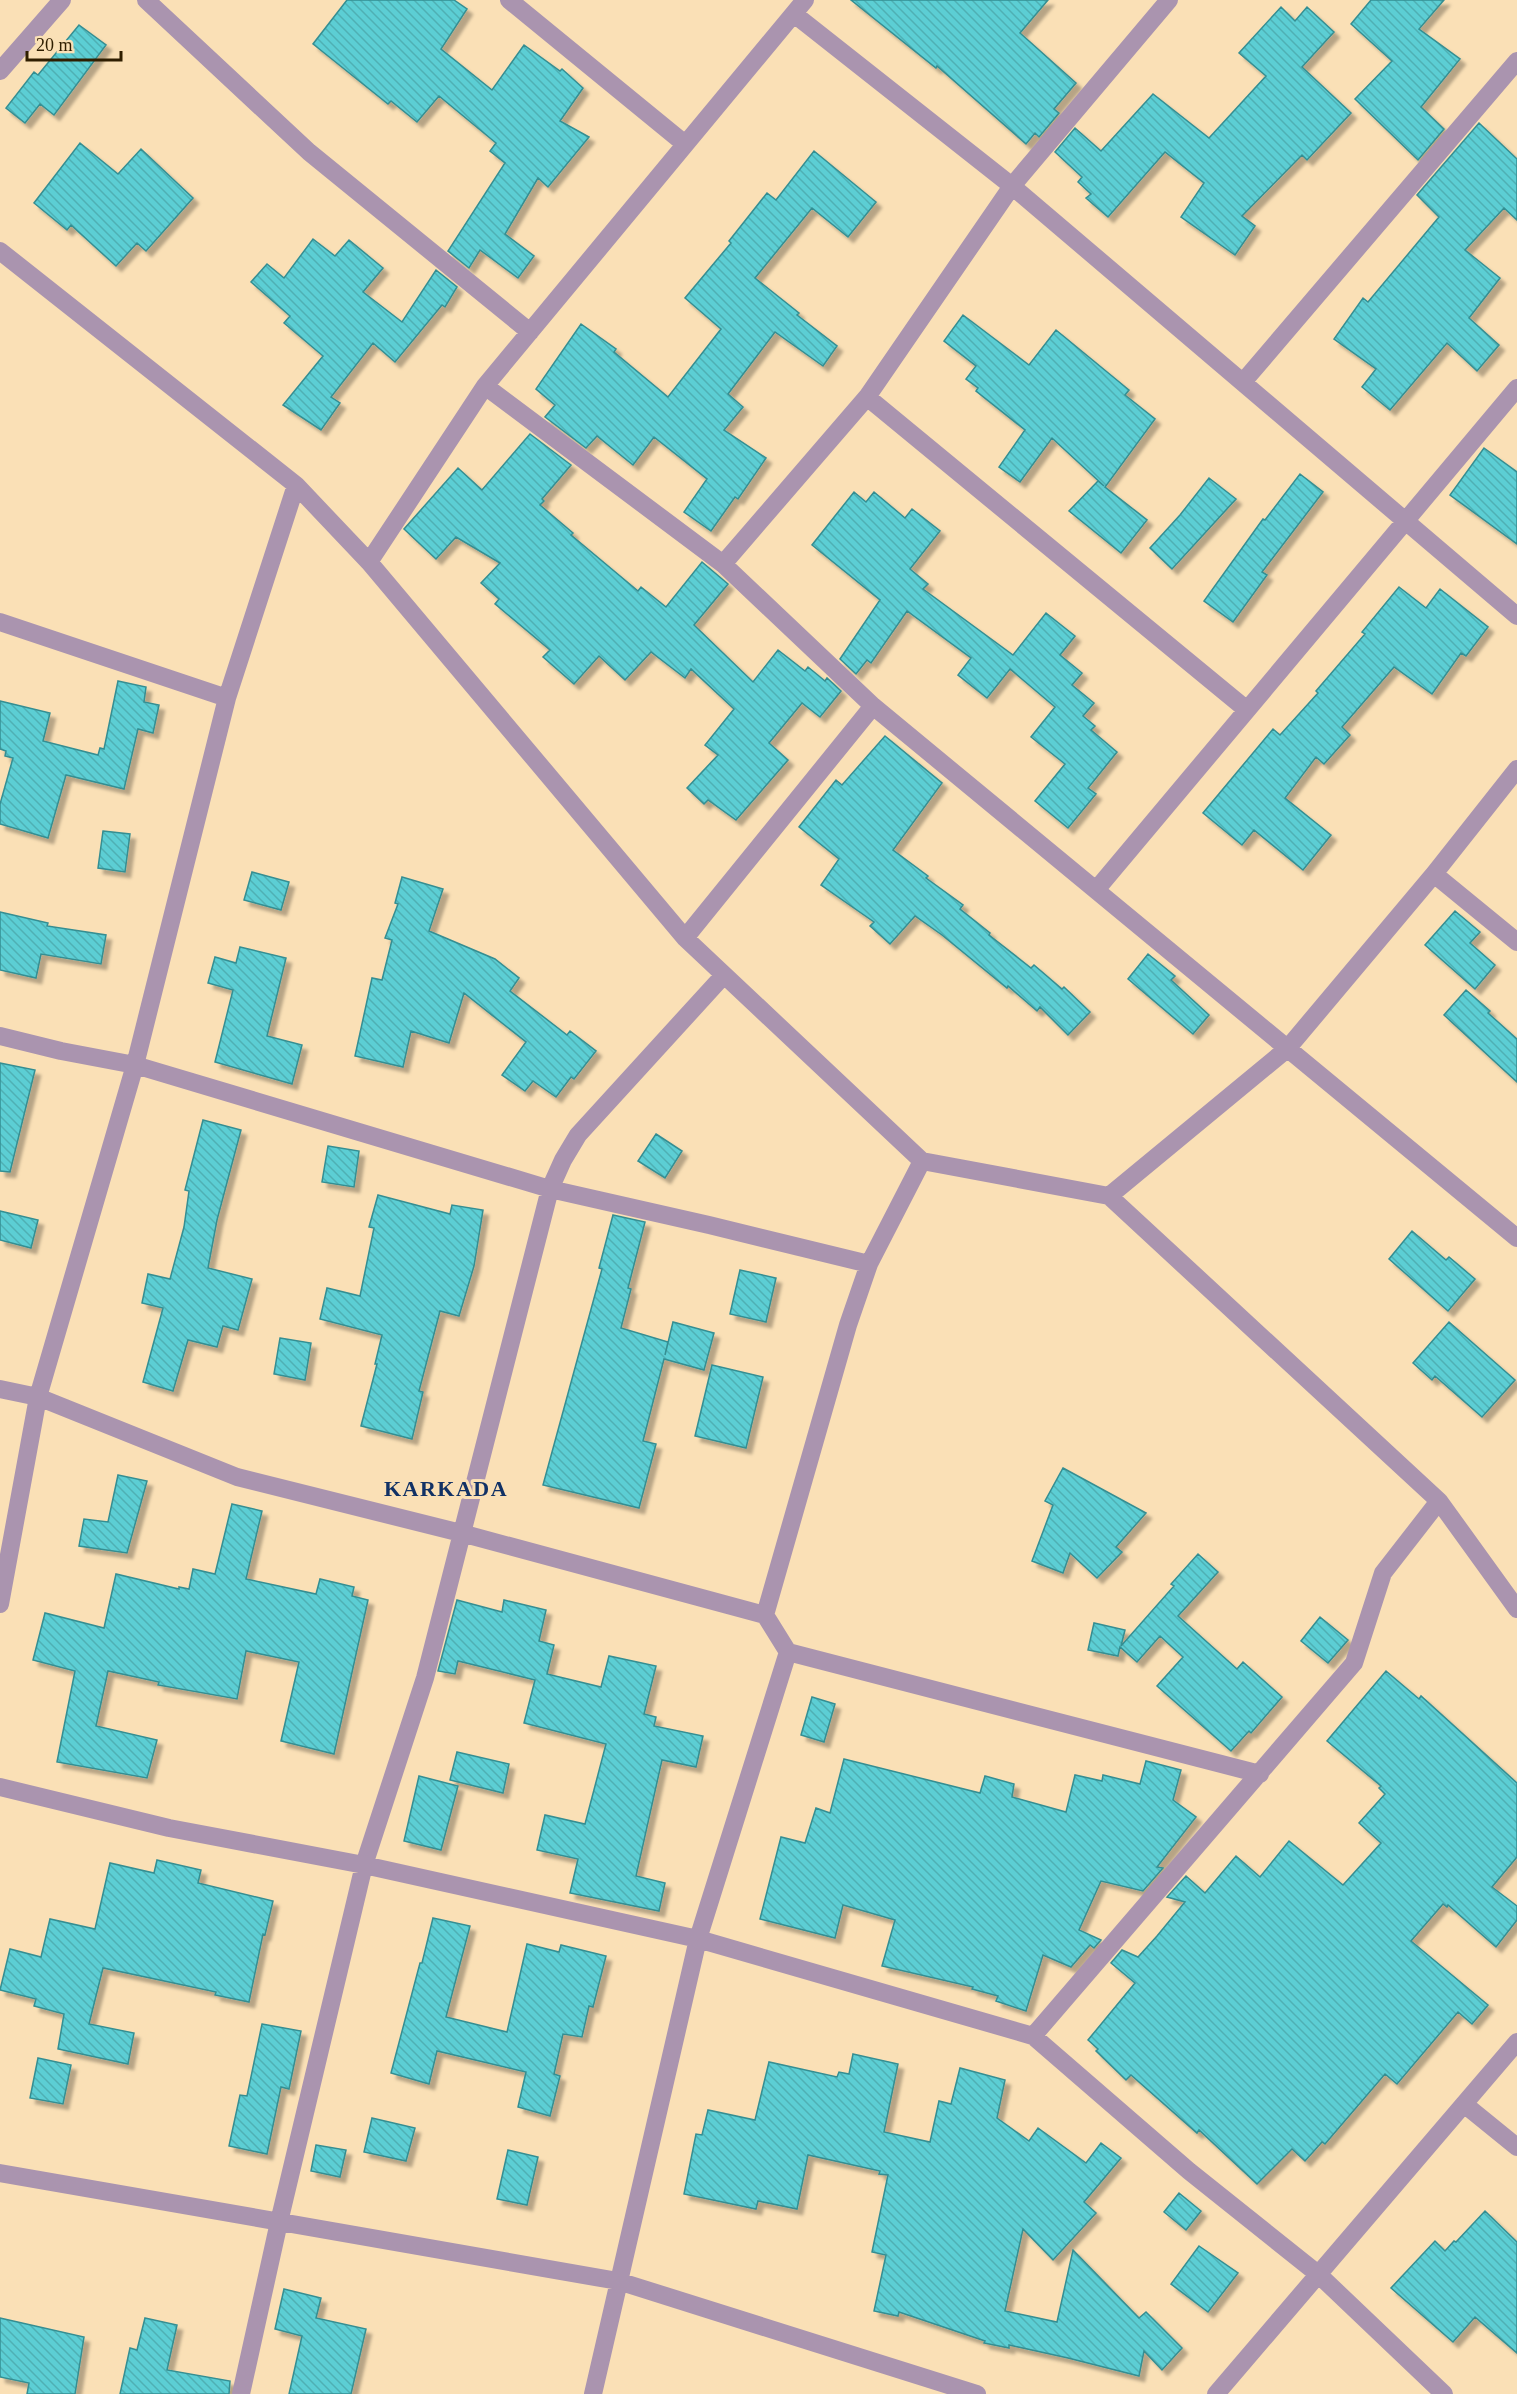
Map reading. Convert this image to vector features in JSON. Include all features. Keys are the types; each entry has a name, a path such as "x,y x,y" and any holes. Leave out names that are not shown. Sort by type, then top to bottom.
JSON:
{"street":[{"path":"0,70 62,0"},
{"path":"146,0 309,152 530,332"},
{"path":"509,0 686,144"},
{"path":"723,564 867,397 1012,186 1169,0"},
{"path":"369,562 485,386 800,7 1517,616"},
{"path":"1243,382 1517,61"},
{"path":"0,251 296,485 369,562 685,938 922,1161 1108,1196 1439,1501 1517,1610"},
{"path":"485,386 723,564 873,706 1517,1238"},
{"path":"1096,890 1517,388"},
{"path":"867,397 1247,710"},
{"path":"0,1604 38,1397 135,1065 227,698 296,485"},
{"path":"0,622 227,698"},
{"path":"685,938 873,706"},
{"path":"1108,1196 1287,1049 1434,874 1517,769"},
{"path":"1434,874 1517,942"},
{"path":"241,2394 279,2222 364,1865 425,1678 550,1189 563,1160 578,1135 724,975"},
{"path":"0,1036 61,1051 135,1065 550,1189 709,1224 869,1264"},
{"path":"765,1615 848,1325 869,1264 922,1161"},
{"path":"0,1389 38,1397 237,1477 461,1533 765,1615 788,1652 1260,1774"},
{"path":"1033,2036 1354,1663 1383,1573 1439,1501"},
{"path":"593,2394 698,1939 788,1652"},
{"path":"0,1787 169,1828 364,1865 698,1939 1033,2036 1189,2171 1317,2274 1444,2394"},
{"path":"1216,2394 1517,2042"},
{"path":"1464,2104 1517,2147"},
{"path":"0,2173 618,2281 977,2394"}],"building":[{"path":"347,0 454,0 467,9 441,49 492,90 524,45 560,71 562,69 583,88 560,121 589,137 548,187 538,178 505,234 534,256 518,278 480,250 469,268 448,251 505,163 490,151 496,143 439,96 417,122 391,101 388,104 313,44"},
{"path":"851,0 1048,0 1020,33 1076,83 1054,109 1059,113 1039,137 1035,133 1026,144 937,66 936,68"},
{"path":"1371,0 1444,0 1419,29 1460,59 1421,107 1444,129 1418,160 1355,99 1392,61 1351,24"},
{"path":"1281,7 1295,21 1307,7 1334,32 1302,67 1351,113 1307,160 1302,155 1242,216 1255,226 1235,255 1181,217 1204,183 1165,152 1108,217 1086,198 1091,194 1078,182 1082,177 1055,152 1075,128 1101,151 1153,94 1209,138 1266,76 1239,53"},
{"path":"79,25 106,45 54,115 40,104 25,123 6,108 34,72 38,75"},
{"path":"1479,123 1517,159 1517,220 1504,208 1465,250 1500,278 1469,318 1499,345 1477,371 1447,343 1390,410 1362,387 1376,369 1334,339 1363,298 1368,302 1439,217 1417,195"},
{"path":"80,143 118,174 141,149 193,198 146,251 137,243 116,266 71,225 67,230 34,203"},
{"path":"814,151 876,202 848,237 812,208 755,278 837,346 823,366 775,332 728,394 743,407 724,430 766,458 738,499 735,497 711,531 684,512 707,479 654,437 633,465 597,436 586,448 545,417 555,405 536,389 581,324 616,349 614,352 668,397 721,329 685,298 731,243 729,241 767,193 776,200"},
{"path":"313,239 335,256 349,240 383,268 363,292 402,322 436,270 457,287 445,307 442,305 395,362 373,343 331,397 340,403 321,430 283,405 323,356 284,323 290,316 251,282 267,264 284,278"},
{"path":"963,315 1029,365 1056,330 1129,390 1125,395 1155,419 1105,487 1147,520 1121,553 1069,511 1098,481 1104,486 1052,438 1020,482 999,467 1025,430 976,391 978,388 966,379 976,366 944,341"},
{"path":"530,434 571,465 542,499 544,501 540,505 573,533 571,535 638,591 641,587 666,607 702,562 728,584 694,625 753,682 778,650 805,671 808,667 825,681 827,678 841,691 820,717 802,703 769,743 788,760 736,820 708,800 704,804 687,788 718,755 705,745 734,709 691,669 685,678 651,652 625,680 599,656 574,684 543,657 550,650 495,604 499,599 481,583 500,563 456,537 436,559 404,529 458,468 482,490"},
{"path":"1484,448 1517,472 1517,544 1450,495"},
{"path":"1300,474 1323,492 1262,572 1267,575 1233,622 1204,601 1263,519 1265,520"},
{"path":"1209,478 1236,499 1172,569 1150,548"},
{"path":"854,492 866,502 874,492 905,518 912,509 940,531 910,569 928,584 923,589 1013,655 1046,613 1075,636 1060,655 1082,673 1072,685 1094,703 1083,716 1095,726 1091,730 1117,752 1088,788 1096,794 1068,828 1035,801 1065,764 1031,737 1055,707 1010,669 987,698 958,675 971,658 907,611 871,663 867,660 856,674 840,659 880,600 812,545"},
{"path":"1399,587 1426,608 1440,589 1488,627 1466,656 1461,653 1432,694 1394,667 1342,727 1350,735 1324,764 1316,757 1285,798 1331,835 1303,870 1254,830 1242,845 1203,813 1273,729 1280,735 1318,693 1316,691 1365,634 1362,632"},
{"path":"118,681 146,687 144,702 159,705 153,733 138,729 124,789 66,775 48,838 0,824 0,804 13,758 5,756 6,751 0,749 0,701 50,713 43,741 98,755 100,748 104,749"},
{"path":"885,736 942,783 893,850 963,905 960,909 990,933 989,935 1031,968 1034,965 1062,989 1064,987 1090,1012 1068,1035 1040,1007 1037,1011 1008,986 1007,988 915,916 890,944 870,926 874,922 821,885 839,859 799,827 836,780 842,785"},
{"path":"103,831 130,834 125,872 98,868"},
{"path":"252,872 289,882 281,910 244,900"},
{"path":"402,877 443,889 429,931 495,959 519,978 510,991 567,1035 570,1031 596,1051 574,1079 571,1077 556,1097 533,1081 525,1091 502,1075 526,1042 464,993 449,1043 411,1031 403,1067 355,1056 372,978 382,980 392,940 385,938 398,904 395,903"},
{"path":"1455,911 1480,932 1470,943 1495,965 1475,989 1425,945"},
{"path":"0,912 48,923 47,926 106,935 101,964 41,954 36,978 0,970"},
{"path":"240,947 286,958 267,1036 302,1045 292,1084 215,1062 233,990 208,983 215,957 236,963"},
{"path":"1148,954 1175,976 1171,980 1209,1015 1193,1034 1128,979"},
{"path":"1466,990 1517,1039 1517,1082 1444,1015"},
{"path":"0,1063 35,1070 10,1172 0,1171"},
{"path":"203,1120 241,1130 217,1220 208,1268 252,1279 238,1330 223,1326 217,1347 188,1340 173,1391 143,1382 163,1308 142,1303 148,1274 170,1279 184,1227 189,1191 185,1190"},
{"path":"656,1134 682,1151 665,1178 638,1161"},
{"path":"328,1146 359,1151 354,1187 322,1182"},
{"path":"378,1195 450,1214 452,1205 483,1210 474,1266 459,1316 440,1311 419,1391 423,1392 412,1439 361,1426 382,1335 320,1319 327,1288 360,1296 374,1228 369,1227"},
{"path":"0,1211 38,1220 31,1248 0,1240"},
{"path":"613,1215 645,1222 628,1288 631,1289 621,1328 668,1342 665,1355 673,1322 714,1333 704,1370 664,1359 643,1441 656,1444 639,1508 543,1485 602,1269 599,1268"},
{"path":"1412,1231 1446,1260 1449,1257 1475,1279 1448,1311 1389,1259"},
{"path":"740,1270 776,1278 766,1322 730,1314"},
{"path":"1449,1322 1515,1380 1482,1417 1435,1376 1432,1380 1413,1363"},
{"path":"280,1338 311,1343 305,1380 274,1374"},
{"path":"712,1365 763,1377 746,1448 695,1436"},
{"path":"1063,1468 1146,1513 1116,1547 1122,1552 1097,1578 1070,1553 1063,1573 1032,1561 1053,1505 1045,1501"},
{"path":"118,1475 147,1481 127,1553 79,1546 84,1519 108,1522"},
{"path":"232,1504 262,1511 246,1579 316,1594 320,1579 354,1587 352,1596 368,1600 334,1754 281,1741 299,1662 246,1651 237,1699 158,1685 159,1682 108,1671 96,1726 157,1740 147,1778 57,1762 75,1671 33,1660 45,1613 104,1628 116,1574 179,1589 179,1587 189,1589 193,1569 215,1574"},
{"path":"1198,1554 1218,1572 1178,1616 1237,1669 1243,1662 1282,1697 1251,1733 1249,1731 1231,1751 1157,1686 1183,1657 1160,1636 1137,1662 1120,1647 1118,1656 1088,1650 1094,1623 1125,1630 1121,1646 1174,1586 1171,1584"},
{"path":"457,1600 502,1612 504,1600 546,1610 539,1641 554,1645 547,1674 601,1687 609,1656 656,1666 644,1714 656,1717 654,1726 703,1736 696,1767 662,1760 636,1876 665,1883 659,1911 570,1893 578,1859 537,1850 545,1815 585,1824 606,1744 524,1723 535,1680 458,1661 455,1674 438,1671"},
{"path":"1320,1617 1348,1640 1328,1663 1301,1641"},
{"path":"1386,1671 1419,1699 1421,1696 1517,1783 1517,1857 1492,1887 1517,1906 1517,1920 1496,1947 1448,1905 1447,1907 1443,1904 1411,1941 1488,2005 1472,2024 1458,2012 1397,2084 1385,2074 1325,2144 1322,2142 1305,2161 1292,2149 1257,2184 1199,2130 1197,2133 1131,2075 1126,2080 1088,2040 1135,1983 1111,1963 1122,1950 1138,1957 1157,1936 1185,1902 1167,1897 1186,1876 1205,1893 1236,1856 1260,1877 1289,1841 1343,1885 1381,1843 1359,1823 1385,1794 1379,1788 1381,1786 1327,1741"},
{"path":"812,1697 835,1704 824,1742 801,1735"},
{"path":"457,1752 509,1764 503,1793 450,1780"},
{"path":"844,1759 980,1793 985,1776 1014,1784 1012,1797 1066,1812 1075,1775 1102,1781 1103,1775 1140,1784 1146,1761 1181,1770 1173,1800 1196,1817 1157,1867 1163,1868 1143,1891 1101,1881 1079,1930 1101,1940 1094,1948 1090,1945 1071,1967 1043,1955 1026,2011 996,2001 998,1996 972,1989 973,1987 882,1966 895,1920 843,1905 835,1938 760,1919 781,1837 805,1843 816,1808 830,1813"},
{"path":"419,1776 458,1786 441,1850 404,1841"},
{"path":"157,1860 201,1870 198,1883 273,1901 265,1935 263,1934 249,2002 215,1995 216,1992 103,1968 89,2024 134,2033 128,2064 58,2049 64,2014 34,2006 36,1999 0,1990 10,1949 41,1957 50,1919 95,1929 110,1863 154,1873"},
{"path":"433,1918 470,1926 446,2017 507,2032 527,1944 559,1952 561,1945 606,1956 593,2007 589,2006 582,2037 563,2034 554,2074 560,2076 550,2116 518,2107 526,2072 437,2051 429,2084 391,2073"},
{"path":"262,2024 301,2031 289,2089 281,2087 267,2154 229,2146 240,2095 247,2096"},
{"path":"853,2054 898,2064 884,2132 930,2142 939,2101 951,2104 960,2068 1005,2080 997,2118 1029,2141 1038,2128 1086,2163 1101,2143 1121,2158 1084,2202 1096,2213 1053,2260 1023,2229 1005,2311 1057,2322 1073,2250 1139,2318 1146,2312 1182,2348 1162,2370 1144,2351 1139,2376 1009,2345 1009,2348 984,2343 985,2341 899,2312 898,2316 874,2311 886,2255 872,2252 888,2175 879,2174 880,2171 808,2155 797,2209 758,2201 756,2209 684,2194 696,2134 702,2135 708,2110 755,2120 769,2062 837,2077 839,2072 849,2074"},
{"path":"38,2058 71,2065 63,2104 30,2098"},
{"path":"372,2118 415,2128 406,2161 364,2152"},
{"path":"316,2145 346,2150 340,2177 311,2171"},
{"path":"508,2150 538,2157 527,2205 497,2199"},
{"path":"1179,2193 1201,2211 1186,2230 1164,2212"},
{"path":"1485,2211 1517,2242 1517,2353 1475,2317 1453,2342 1391,2288 1435,2241 1445,2251"},
{"path":"1199,2246 1238,2273 1208,2312 1171,2284"},
{"path":"284,2289 321,2298 316,2318 366,2329 351,2394 289,2394 302,2336 275,2329"},
{"path":"0,2318 84,2337 75,2394 27,2394 29,2383 0,2377"},
{"path":"145,2318 177,2325 167,2370 230,2381 229,2394 120,2394 130,2348 137,2350"}],"district":[{"name":"KARKADA","path":"446,1488"}]}
